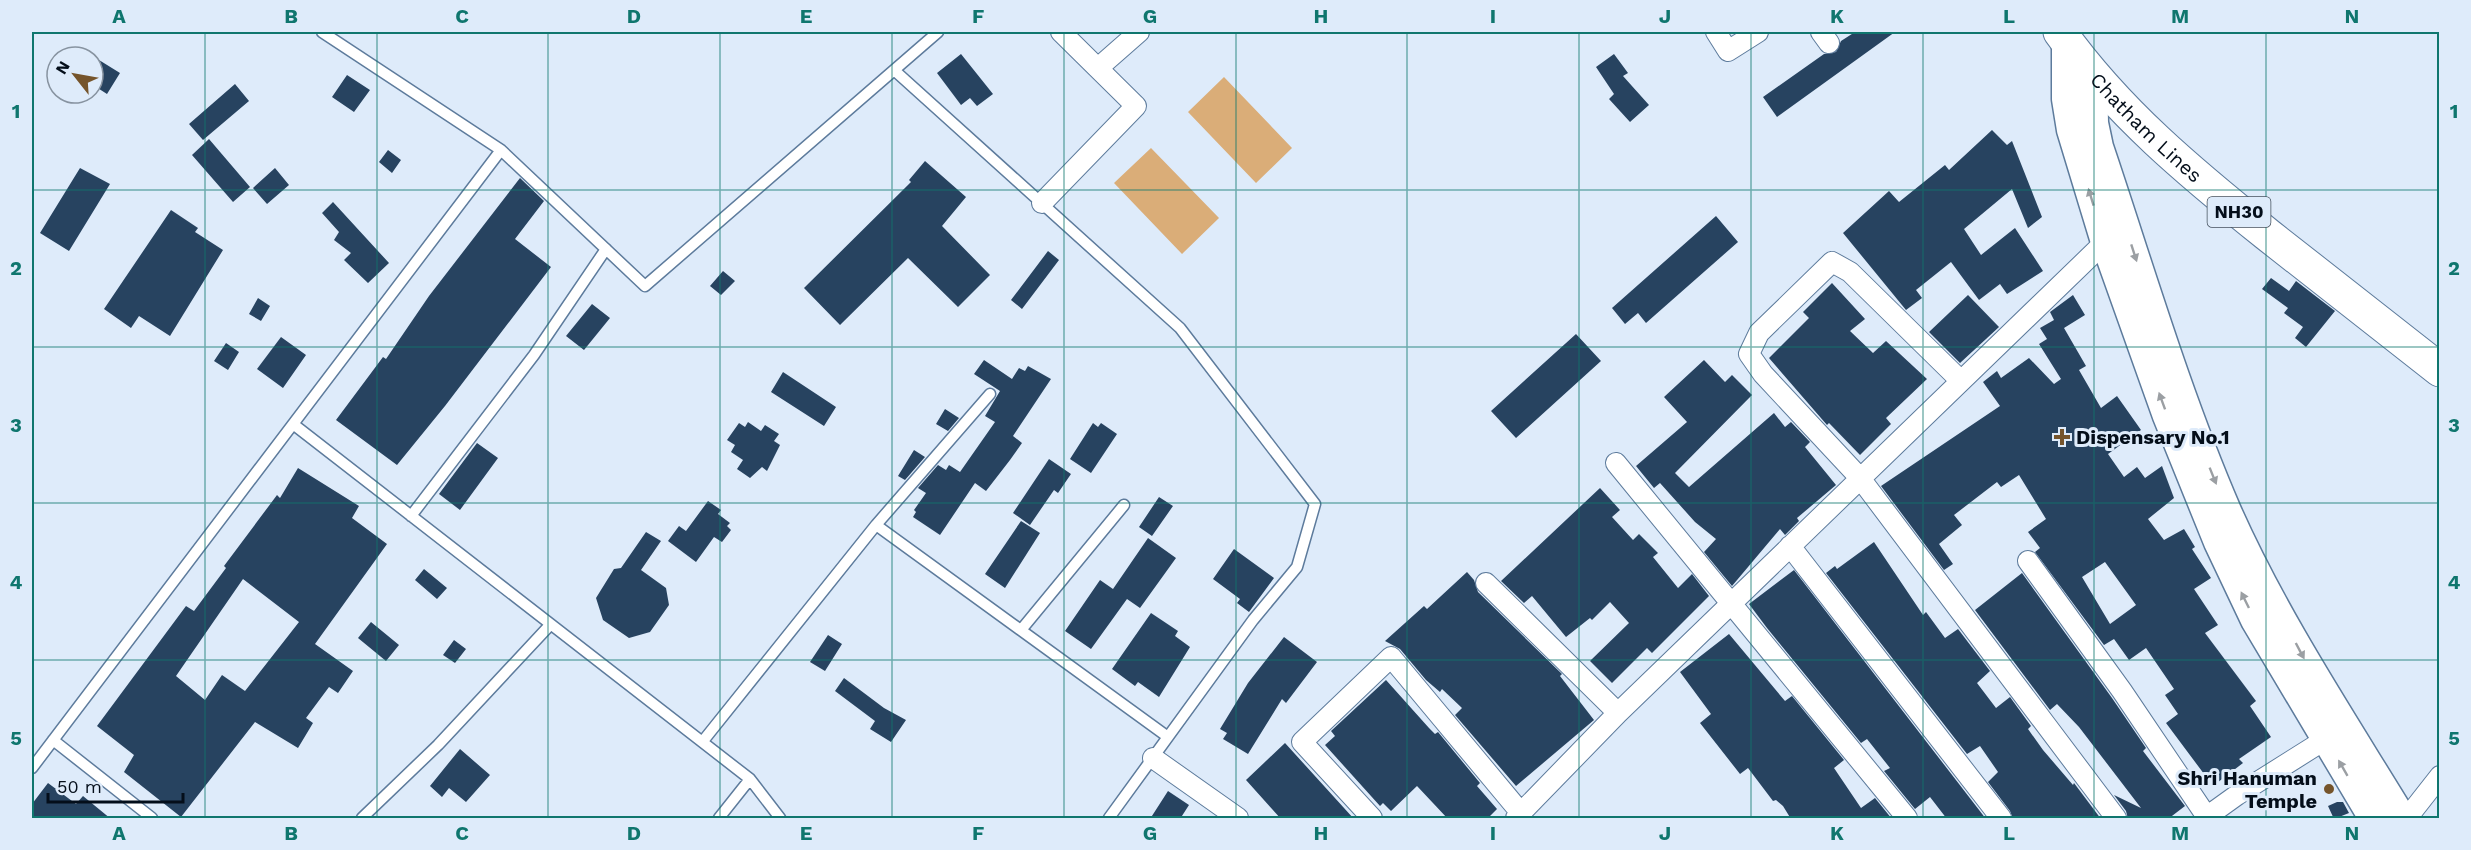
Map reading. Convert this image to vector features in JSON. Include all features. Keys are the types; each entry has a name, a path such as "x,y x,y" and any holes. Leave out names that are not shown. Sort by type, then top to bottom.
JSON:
{"highway":[{"name":"Chatham Lines","path":"2070,34 2093,75 2129,115 2195,177 2439,370"},
{"name":"Chatham Lines","path":"2070,34 2118,77 2159,119 2220,173 2439,349"}],"main road":[{"path":"2070,34 2066,99 2071,130 2105,242 2167,416 2228,563 2255,620 2286,676 2373,819"},
{"path":"2093,75 2094,123 2099,147 2188,415 2228,513 2309,668 2402,819"}],"street":[{"path":"1042,203 1136,106 1061,32"},
{"path":"1098,68 1139,32"},
{"path":"1716,32 1728,51 1758,32"},
{"path":"1372,819 1302,742 1391,657 1519,816 1618,713 2105,242"},
{"path":"1961,381 1850,272 1832,262 1759,333 1749,354 1763,374 1860,478 2116,819"},
{"path":"1616,463 1907,819"},
{"path":"1790,546 2001,819"},
{"path":"2028,561 2122,691 2206,818 2236,795 2326,739"},
{"path":"1486,583 1618,713"},
{"path":"1153,758 1238,819"},
{"path":"2407,819 2439,776"}],"lane":[{"path":"322,32 501,150 645,286 938,32"},
{"path":"894,70 1180,328 1315,504 1297,567 1252,620 1109,819"},
{"path":"32,768 501,150"},
{"path":"411,516 534,355 606,249"},
{"path":"703,741 876,525 990,394"},
{"path":"293,424 750,779 780,819"},
{"path":"1021,630 1124,505"},
{"path":"876,525 1168,737"},
{"path":"362,819 438,745 550,625"},
{"path":"53,740 152,819"},
{"path":"719,819 750,779"}],"shaded area":[{"path":"1224,77 1292,148 1256,183 1188,112"},
{"path":"1151,148 1219,218 1182,254 1114,183"}],"building":[{"path":"1855,32 1895,32 1777,117 1763,97 1824,54 1836,52 1841,41"},
{"path":"961,54 993,94 977,106 970,98 961,105 937,73"},
{"path":"1614,54 1628,73 1623,76 1649,105 1630,122 1609,99 1614,94 1596,67"},
{"path":"105,64 120,73 107,94 105,93"},
{"path":"347,75 370,90 354,112 332,97"},
{"path":"235,84 249,101 203,140 189,124"},
{"path":"1992,130 2007,145 2012,141 2042,217 2028,228 2012,189 1964,229 1981,255 2015,228 2043,271 2007,294 2000,284 1979,300 1951,262 1916,290 1922,298 1906,310 1843,233 1889,191 1899,202 1945,165 1949,170"},
{"path":"209,139 250,187 233,202 192,155"},
{"path":"388,150 401,160 392,173 379,162"},
{"path":"925,161 966,197 942,226 990,275 958,307 908,258 840,325 804,288 911,182 909,180"},
{"path":"80,168 110,184 69,251 40,233"},
{"path":"275,168 289,185 267,204 253,188"},
{"path":"520,178 544,201 515,239 551,267 397,465 336,420 383,357 386,359 429,296"},
{"path":"333,202 389,263 368,283 344,260 351,253 334,240 339,232 322,213"},
{"path":"171,210 198,228 195,232 223,250 170,336 139,316 131,328 104,309"},
{"path":"1716,216 1738,242 1646,323 1638,313 1625,324 1612,308"},
{"path":"1048,251 1059,260 1022,309 1011,300"},
{"path":"723,271 735,281 721,295 710,286"},
{"path":"2271,278 2289,291 2296,281 2335,311 2306,347 2295,338 2303,327 2284,313 2288,308 2262,289"},
{"path":"1832,283 1865,319 1850,331 1873,353 1886,341 1927,379 1886,418 1891,424 1860,455 1829,423 1827,425 1769,358 1809,318 1803,312"},
{"path":"1968,295 1999,327 1960,363 1929,332"},
{"path":"2073,295 2085,315 2064,328 2086,366 2079,370 2101,408 2117,396 2141,430 2108,454 2124,477 2137,467 2145,478 2162,466 2174,498 2148,519 2164,540 2184,529 2195,547 2192,549 2211,578 2194,589 2218,625 2205,633 2256,701 2250,706 2271,737 2239,759 2243,763 2213,786 2166,723 2178,714 2165,695 2174,689 2146,648 2129,660 2114,639 2104,645 2035,552 2040,548 2028,532 2046,519 2019,475 2001,487 1997,482 1954,515 1962,525 1939,544 1953,564 1944,570 1881,486 2000,406 1983,382 1997,371 2001,378 2029,358 2054,384 2061,379 2039,344 2047,339 2040,328 2054,320 2050,312","holes":["2105,562 2136,605 2110,624 2082,577"]},
{"path":"258,298 270,306 261,321 249,314"},
{"path":"592,304 610,318 584,350 566,336"},
{"path":"1576,334 1601,361 1516,438 1491,411"},
{"path":"281,337 306,355 283,388 257,369"},
{"path":"226,343 239,352 228,370 214,361"},
{"path":"984,360 1012,379 1019,368 1025,371 1028,366 1051,379 1013,436 1022,443 1010,460 986,491 975,483 940,535 913,517 916,512 914,510 926,493 918,488 938,465 946,470 949,465 960,472 995,422 985,416 1000,391 974,374"},
{"path":"1704,360 1725,382 1732,375 1752,395 1675,473 1689,487 1774,413 1785,427 1791,422 1810,442 1805,447 1836,485 1797,518 1799,521 1785,535 1780,529 1732,586 1704,552 1716,539 1695,522 1660,483 1654,488 1636,466 1687,422 1664,397"},
{"path":"783,372 836,407 824,426 771,392"},
{"path":"945,409 959,418 948,431 936,424"},
{"path":"748,422 761,431 765,425 779,434 774,441 780,445 767,471 762,467 750,478 737,469 743,460 731,452 735,445 727,440 739,423 745,427"},
{"path":"1093,423 1098,427 1101,423 1117,434 1091,473 1070,459"},
{"path":"477,443 498,458 460,510 439,494"},
{"path":"914,450 925,457 905,480 898,476"},
{"path":"1049,459 1071,474 1058,493 1054,490 1030,525 1013,513"},
{"path":"298,468 359,506 352,518 387,544 315,644 353,671 338,693 329,687 306,718 313,723 298,748 255,722 181,817 124,772 134,755 97,726 186,606 194,611 277,495 280,498","holes":["243,579 299,622 245,691 222,675 205,700 176,676"]},
{"path":"1600,488 1620,510 1612,517 1633,540 1639,534 1658,553 1653,557 1678,588 1692,574 1709,596 1652,653 1647,648 1612,683 1590,661 1629,623 1610,602 1592,620 1590,618 1566,637 1532,596 1524,603 1501,581"},
{"path":"1159,497 1173,506 1152,536 1139,527"},
{"path":"708,501 721,510 718,514 730,523 727,526 731,530 722,542 714,537 696,562 668,541 679,526 686,531"},
{"path":"1021,521 1040,533 1005,588 985,574"},
{"path":"646,532 661,541 641,570 666,588 669,605 650,632 629,638 603,620 596,598 614,569 621,568"},
{"path":"1148,538 1176,558 1140,608 1127,599 1091,649 1065,631 1100,580 1113,589"},
{"path":"1874,542 1923,615 1926,612 1945,638 1958,629 1990,671 1977,683 1996,708 2010,697 2031,726 2028,729 2043,750 2073,785 2074,783 2101,819 2013,819 2010,811 1988,782 1998,772 1980,746 1967,754 1826,573 1835,566 1837,569"},
{"path":"1234,549 1274,578 1249,612 1237,603 1240,599 1213,579"},
{"path":"424,569 447,588 437,599 415,580"},
{"path":"1794,570 1986,819 1947,819 1930,797 1915,809 1884,771 1890,768 1867,739 1861,743 1767,628 1749,604"},
{"path":"1467,572 1474,580 1478,592 1562,674 1560,676 1594,720 1516,786 1455,715 1462,708 1442,689 1440,692 1426,680 1400,649 1385,641 1424,606 1427,609"},
{"path":"2022,573 2146,748 2143,751 2185,806 2168,819 2128,819 2126,811 2114,795 2141,808 2079,727 2057,704 2050,710 1975,610"},
{"path":"1151,613 1178,631 1175,636 1190,647 1159,697 1138,682 1135,686 1112,669"},
{"path":"371,622 399,645 386,661 358,638"},
{"path":"1729,634 1785,701 1792,696 1844,760 1834,768 1861,808 1875,798 1892,819 1791,819 1783,806 1776,800 1773,801 1748,768 1740,774 1700,723 1711,714 1680,672"},
{"path":"828,635 842,644 825,671 810,662"},
{"path":"1284,637 1317,662 1286,703 1282,699 1248,754 1223,739 1227,733 1220,729 1248,683"},
{"path":"454,640 466,649 455,663 443,655"},
{"path":"844,678 884,708 906,720 891,742 870,729 875,721 835,691"},
{"path":"1386,680 1435,734 1438,732 1480,783 1477,786 1497,809 1487,819 1448,819 1417,786 1391,811 1383,803 1380,806 1325,745 1335,736 1331,731"},
{"path":"1285,743 1354,819 1281,819 1246,780"},
{"path":"460,749 490,775 466,802 449,788 442,797 430,786"},
{"path":"48,783 76,804 83,796 111,819 32,819 32,804"},
{"path":"1168,791 1189,805 1180,819 1150,819"},
{"path":"2343,802 2349,813 2334,819 2328,806"}],"place":[{"name":"Dispensary No.1","path":"2062,437"},
{"name":"Shri Hanuman Temple","path":"2329,789"}]}
